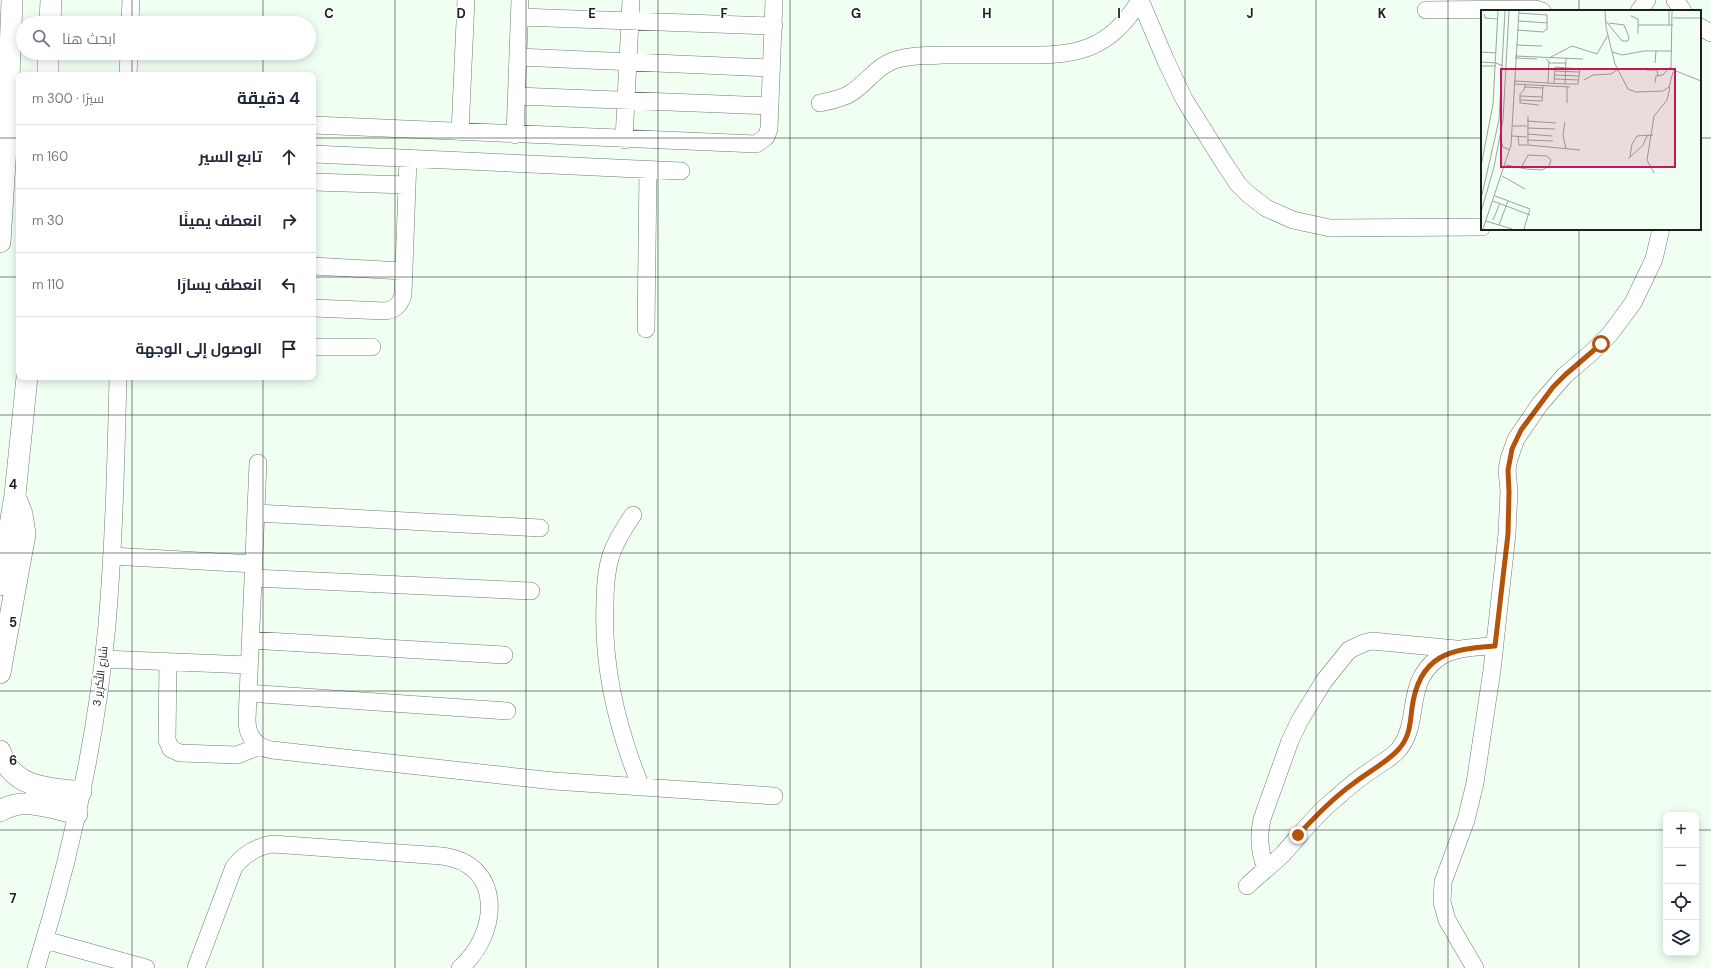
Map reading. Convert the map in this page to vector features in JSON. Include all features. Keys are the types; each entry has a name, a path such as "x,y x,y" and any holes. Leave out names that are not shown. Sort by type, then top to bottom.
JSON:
{"main road":[{"path":"0,242 7,131 12,0"},
{"path":"50,16 51,0"},
{"path":"48,60 48,72"},
{"path":"0,585 15,495 27,380"},
{"path":"0,673 25,534 22,514 15,495"},
{"path":"0,751 11,771 25,782 40,787 82,792"},
{"path":"0,810 9,806 27,803 77,814"}],"street":[{"path":"130,16 131,0"},
{"path":"460,132 466,0"},
{"path":"516,134 520,0"},
{"path":"624,140 631,0"},
{"path":"316,125 624,140 756,144 763,140 768,133 774,0"},
{"path":"820,102 841,98 851,94 883,66 902,58 946,55 1051,56 1070,54 1101,42 1124,23 1140,0"},
{"path":"1140,0 1184,99 1238,184 1246,193 1266,208 1293,220 1330,228 1481,227"},
{"path":"1640,10 1647,0"},
{"path":"1675,0 1682,10"},
{"path":"1426,10 1539,10"},
{"path":"520,18 774,26"},
{"path":"1701,28 1711,33"},
{"path":"518,57 771,68"},
{"path":"128,72 129,60"},
{"path":"517,96 770,106"},
{"path":"316,154 681,171"},
{"path":"316,308 392,310 401,302 403,295 408,159"},
{"path":"646,329 648,170"},
{"path":"316,182 407,185"},
{"path":"1475,968 1447,920 1442,902 1442,882 1460,840 1471,802 1495,646 1508,534 1508,470 1512,449 1521,430 1553,387 1601,344 1634,303 1654,259 1661,230"},
{"path":"316,266 404,271"},
{"path":"316,347 372,348"},
{"name":"شارع التَّكرِير 3","path":"36,968 45,940 82,792 103,659 112,556 118,380"},
{"path":"258,463 247,720 250,738 260,746 272,750 554,781 774,796"},
{"path":"256,513 540,528"},
{"path":"633,515 620,535 611,557 605,588 604,624 608,675 613,704 628,753 642,787"},
{"path":"112,556 254,571 531,591"},
{"path":"250,640 504,655"},
{"path":"1266,868 1260,851 1259,831 1290,741 1311,700 1344,656 1356,646 1372,641 1459,649 1495,646"},
{"path":"1246,886 1282,854 1311,821 1334,799 1367,773 1393,756 1400,748 1409,730 1414,698 1422,677 1436,659 1446,653 1459,649"},
{"path":"103,659 249,665"},
{"path":"168,662 167,740 171,749 180,753 230,755 245,753 260,746"},
{"path":"248,693 507,711"},
{"path":"196,968 234,867 253,849 272,844 282,844 442,856 457,859 470,865 484,880 488,892 489,905 487,924 481,944 475,953 460,968"},
{"path":"45,940 146,968"}],"route":[{"path":"1298,835 1334,799 1372,769 1393,756 1400,748 1409,730 1417,687 1422,677 1436,659 1446,653 1459,649 1495,646 1508,534 1508,470 1512,449 1521,430 1553,387 1601,344"}]}
